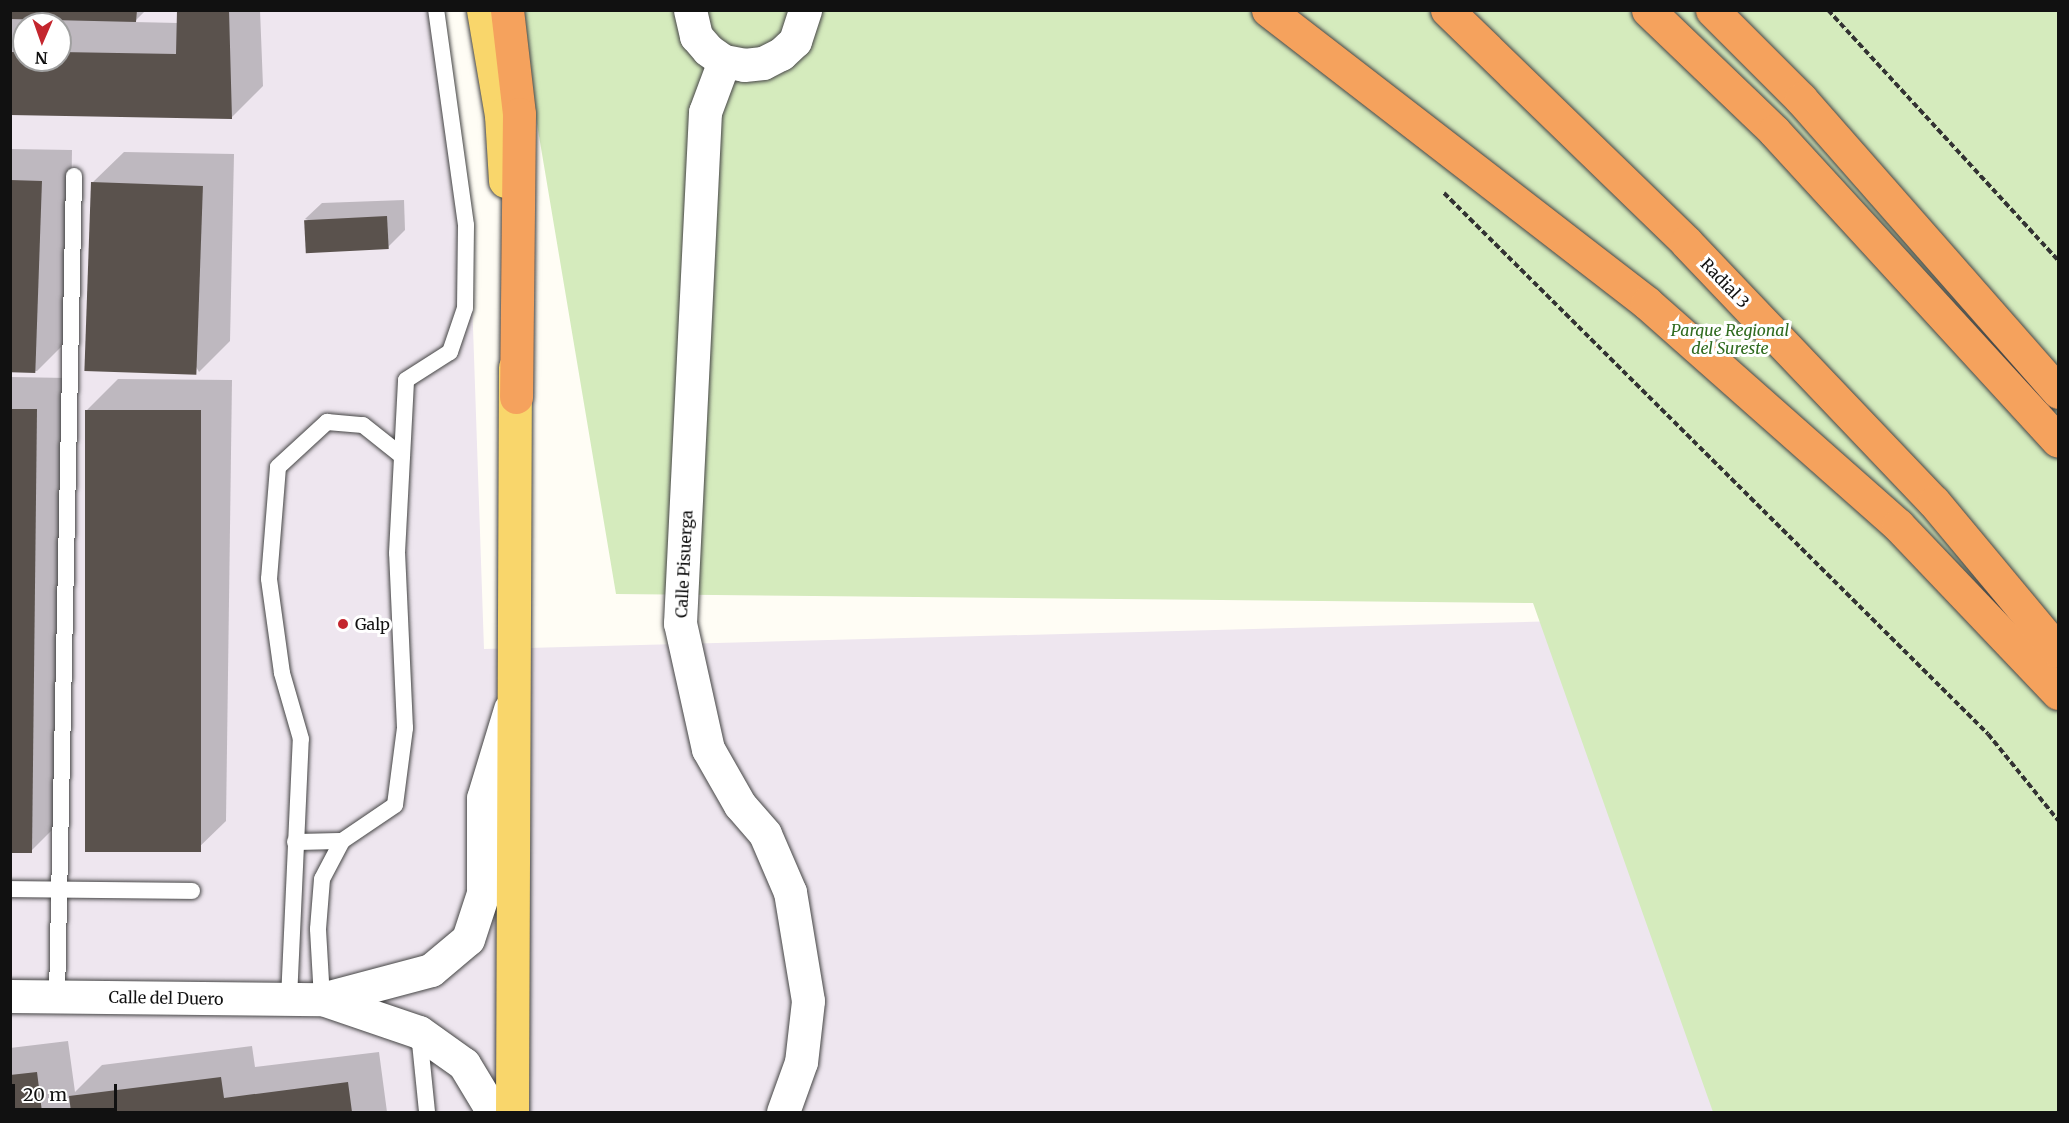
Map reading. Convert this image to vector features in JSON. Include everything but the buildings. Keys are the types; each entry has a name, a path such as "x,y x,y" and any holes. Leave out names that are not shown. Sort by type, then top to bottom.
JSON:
{"highway":[{"path":"507,10 519,114 516,397"},
{"path":"1268,10 1647,303 1898,525 2058,693"},
{"name":"Radial 3","path":"1447,10 1686,242 1934,502 2058,651"},
{"path":"1648,10 1774,131 2058,441"},
{"path":"1712,10 1801,99 2058,392"}],"main road":[{"path":"483,10 501,115 516,397 512,1113"}],"street":[{"path":"690,10 696,36 724,61 763,63 781,54 795,41 805,10"},
{"name":"Calle Pisuerga","path":"724,61 705,112 680,623 708,749 740,805 765,834 790,892 808,1001 801,1062 783,1113"},
{"name":"Calle del Duero","path":"10,996 322,999 431,970 468,939 483,893 483,798 513,697"},
{"name":"Calle del Duero","path":"322,999 419,1032 464,1064 493,1113"}],"lane":[{"path":"322,999 318,929 322,879 342,841 395,804 405,728 397,553 406,380 450,352 465,308 466,225 436,10"},
{"path":"57,996 74,176"},
{"path":"289,999 301,739 282,673 269,579 278,467 327,422 363,425 402,456"},
{"path":"295,842 342,841"},
{"path":"10,889 192,891"},
{"path":"419,1032 427,1113"}],"path":[{"path":"1828,10 2058,260"},
{"path":"1443,192 1988,734 2058,820"}],"shaded area":[{"path":"10,11 431,11 468,181 484,649 1560,621 1735,1112 11,1112"}],"green space":[{"name":"Parque Regional del Sureste","path":"518,11 2058,11 2058,1112 1713,1112 1533,603 616,594"}],"place":[{"name":"Galp","path":"343,624"}]}
